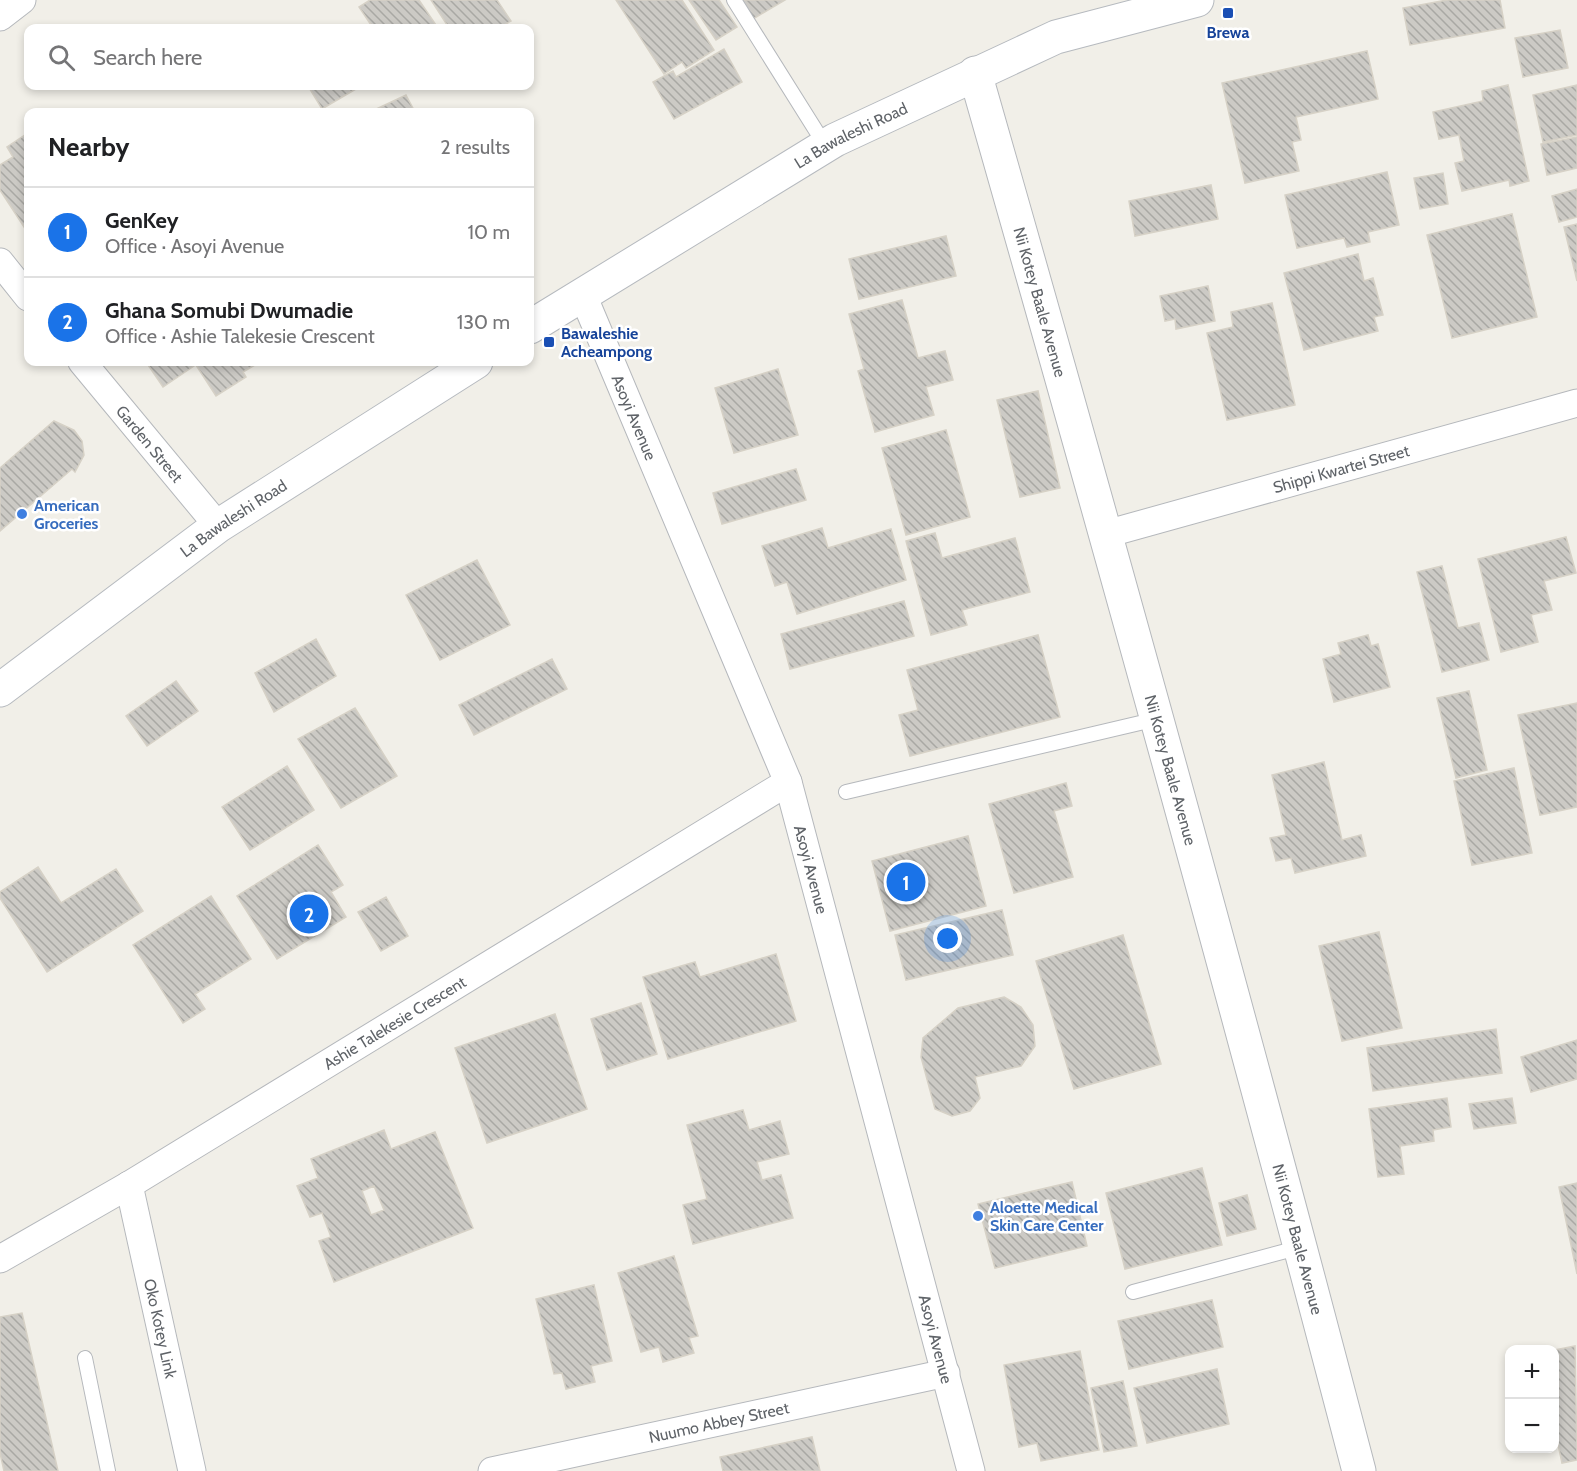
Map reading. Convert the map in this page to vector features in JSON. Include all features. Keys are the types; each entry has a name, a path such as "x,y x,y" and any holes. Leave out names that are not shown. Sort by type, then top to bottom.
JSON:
{"street":[{"path":"0,17 22,0"},
{"name":"La Bawaleshi Road","path":"534,324 826,146 975,73 1056,37 1197,0"},
{"name":"Nii Kotey Baale Avenue","path":"975,73 1157,719 1359,1471"},
{"path":"0,262 24,292"},
{"name":"Asoyi Avenue","path":"582,293 788,782 971,1471"},
{"name":"Garden Street","path":"85,366 218,526"},
{"name":"La Bawaleshi Road","path":"0,690 218,526 470,366"},
{"name":"Shippi Kwartei Street","path":"1106,534 1577,403"},
{"name":"Ashie Talekesie Crescent","path":"0,1259 129,1185 788,782"},
{"name":"Oko Kotey Link","path":"129,1185 192,1471"},
{"name":"Nuumo Abbey Street","path":"492,1471 946,1373"}],"lane":[{"path":"734,0 826,146"},
{"path":"846,792 1157,719"},
{"path":"1134,1292 1300,1247"},
{"path":"85,1358 108,1471"}],"building":[{"path":"370,0 419,0 435,24 370,24 359,7"},
{"path":"431,0 497,0 511,21 506,24 446,24"},
{"path":"616,0 682,0 714,50 686,68 682,62 664,74"},
{"path":"689,0 719,0 737,27 716,40"},
{"path":"742,0 785,0 753,19"},
{"path":"1447,0 1500,0 1505,28 1410,45 1403,8"},
{"path":"1560,30 1568,68 1523,77 1515,38"},
{"path":"724,49 742,82 674,119 653,82 673,71 676,77"},
{"path":"1367,51 1378,99 1296,117 1301,140 1292,142 1299,171 1245,183 1222,83"},
{"path":"1508,85 1529,181 1510,186 1509,180 1462,191 1455,163 1464,161 1459,135 1439,139 1433,112 1483,101 1482,91"},
{"path":"1577,85 1577,135 1543,142 1533,95"},
{"path":"310,90 354,90 324,108 321,108"},
{"path":"406,95 413,108 378,108"},
{"path":"24,136 24,227 0,190 0,165 13,157 7,147"},
{"path":"1577,137 1577,168 1547,175 1541,144"},
{"path":"1387,172 1399,225 1368,232 1370,242 1347,247 1344,238 1297,248 1285,195"},
{"path":"1443,173 1448,204 1420,209 1414,178"},
{"path":"1211,185 1218,219 1135,236 1129,201"},
{"path":"1577,189 1577,217 1559,222 1552,196"},
{"path":"1512,214 1537,317 1452,338 1427,235"},
{"path":"1577,224 1577,281 1564,227"},
{"path":"946,236 956,276 859,299 849,259"},
{"path":"1358,254 1364,281 1373,278 1383,315 1374,317 1378,331 1304,350 1284,273"},
{"path":"1208,286 1215,321 1176,329 1175,319 1165,321 1160,296"},
{"path":"902,300 918,358 945,351 953,380 926,387 934,415 875,432 858,371 864,369 849,314"},
{"path":"1272,303 1295,405 1227,420 1207,333 1233,327 1231,312"},
{"path":"149,366 194,366 163,387"},
{"path":"197,366 253,366 243,372 246,377 216,396"},
{"path":"778,369 798,435 734,453 715,388"},
{"path":"1038,391 1060,488 1020,497 997,400"},
{"path":"54,421 74,430 82,441 84,455 75,472 72,469 0,531 0,468"},
{"path":"946,430 970,517 906,535 882,448"},
{"path":"796,469 806,500 722,524 713,493"},
{"path":"822,528 828,548 891,529 906,580 797,614 787,582 775,586 762,546"},
{"path":"935,533 942,558 1015,538 1030,592 962,610 967,625 931,635 906,541"},
{"path":"1566,537 1576,573 1544,581 1552,610 1531,615 1538,642 1501,652 1478,559"},
{"path":"477,560 510,625 440,660 406,595"},
{"path":"1442,566 1458,628 1479,623 1489,660 1442,672 1417,572"},
{"path":"904,601 914,636 790,669 781,634"},
{"path":"1038,635 1060,717 910,756 899,715 918,710 907,670"},
{"path":"1368,635 1371,646 1378,644 1390,687 1334,702 1323,659 1341,654 1338,643"},
{"path":"316,639 336,676 274,712 255,673"},
{"path":"552,659 567,689 474,735 459,705"},
{"path":"176,681 198,711 147,746 126,716"},
{"path":"1469,691 1487,770 1456,778 1437,698"},
{"path":"1577,703 1577,807 1540,815 1518,715"},
{"path":"355,708 397,776 341,808 298,739"},
{"path":"1324,762 1342,840 1361,835 1366,856 1295,873 1291,858 1276,861 1270,838 1286,835 1272,775"},
{"path":"287,766 314,810 250,850 222,807"},
{"path":"1514,768 1532,853 1472,865 1454,781"},
{"path":"1066,783 1072,806 1054,811 1073,877 1014,893 989,804"},
{"path":"968,836 986,906 890,931 872,861"},
{"path":"318,845 343,885 331,892 346,917 277,959 237,896"},
{"path":"38,867 61,903 116,869 143,911 47,972 0,898 0,892"},
{"path":"211,896 251,959 195,994 205,1009 183,1023 133,945"},
{"path":"386,897 408,936 381,951 358,912"},
{"path":"1002,910 1013,955 906,980 895,935"},
{"path":"1379,932 1402,1028 1342,1041 1319,946"},
{"path":"1123,935 1161,1064 1074,1089 1036,961"},
{"path":"776,954 796,1021 668,1059 643,977 695,962 700,977"},
{"path":"1004,997 1021,1007 1033,1025 1035,1046 1021,1066 975,1077 980,1098 970,1111 952,1116 935,1109 921,1057 923,1038 958,1008"},
{"path":"641,1003 657,1054 607,1070 591,1019"},
{"path":"555,1014 587,1109 487,1143 455,1048"},
{"path":"1496,1029 1502,1073 1373,1091 1367,1048"},
{"path":"1577,1040 1577,1079 1531,1092 1521,1057"},
{"path":"1447,1098 1451,1127 1433,1130 1434,1141 1400,1146 1404,1174 1378,1177 1369,1109"},
{"path":"1512,1098 1516,1123 1474,1129 1469,1104"},
{"path":"743,1110 749,1130 780,1121 789,1154 757,1162 762,1180 781,1175 793,1218 693,1244 683,1205 707,1199 687,1125"},
{"path":"384,1130 391,1149 435,1132 473,1228 334,1282 319,1241 331,1237 322,1213 310,1217 297,1186 318,1178 311,1159","holes":["374,1186 384,1210 371,1215 362,1191"]},
{"path":"1202,1168 1222,1245 1125,1269 1106,1193"},
{"path":"1072,1182 1087,1246 995,1268 978,1204"},
{"path":"1577,1183 1577,1274 1559,1187"},
{"path":"1247,1195 1256,1229 1227,1236 1219,1203"},
{"path":"674,1256 698,1336 689,1338 694,1353 663,1362 659,1347 641,1352 618,1273"},
{"path":"594,1285 612,1361 591,1366 595,1382 566,1389 562,1373 554,1374 536,1299"},
{"path":"1212,1300 1223,1347 1129,1369 1118,1321"},
{"path":"22,1313 58,1471 4,1471 0,1453 0,1317"},
{"path":"1575,1346 1577,1460 1562,1463 1559,1449 1559,1349"},
{"path":"1080,1351 1099,1450 1041,1461 1037,1443 1019,1447 1004,1365"},
{"path":"1217,1369 1229,1424 1147,1443 1134,1388"},
{"path":"1123,1381 1137,1446 1104,1452 1091,1388"},
{"path":"812,1437 820,1471 723,1471 720,1457"}],"place":[{"name":"Brewa","path":"1228,13"},
{"name":"Bawaleshie Acheampong","path":"549,342"},
{"name":"American Groceries","path":"22,514"},
{"name":"GenKey","path":"906,882"},
{"name":"Ghana Somubi Dwumadie","path":"309,914"},
{"name":"Aloette Medical Skin Care Center","path":"978,1216"}]}
